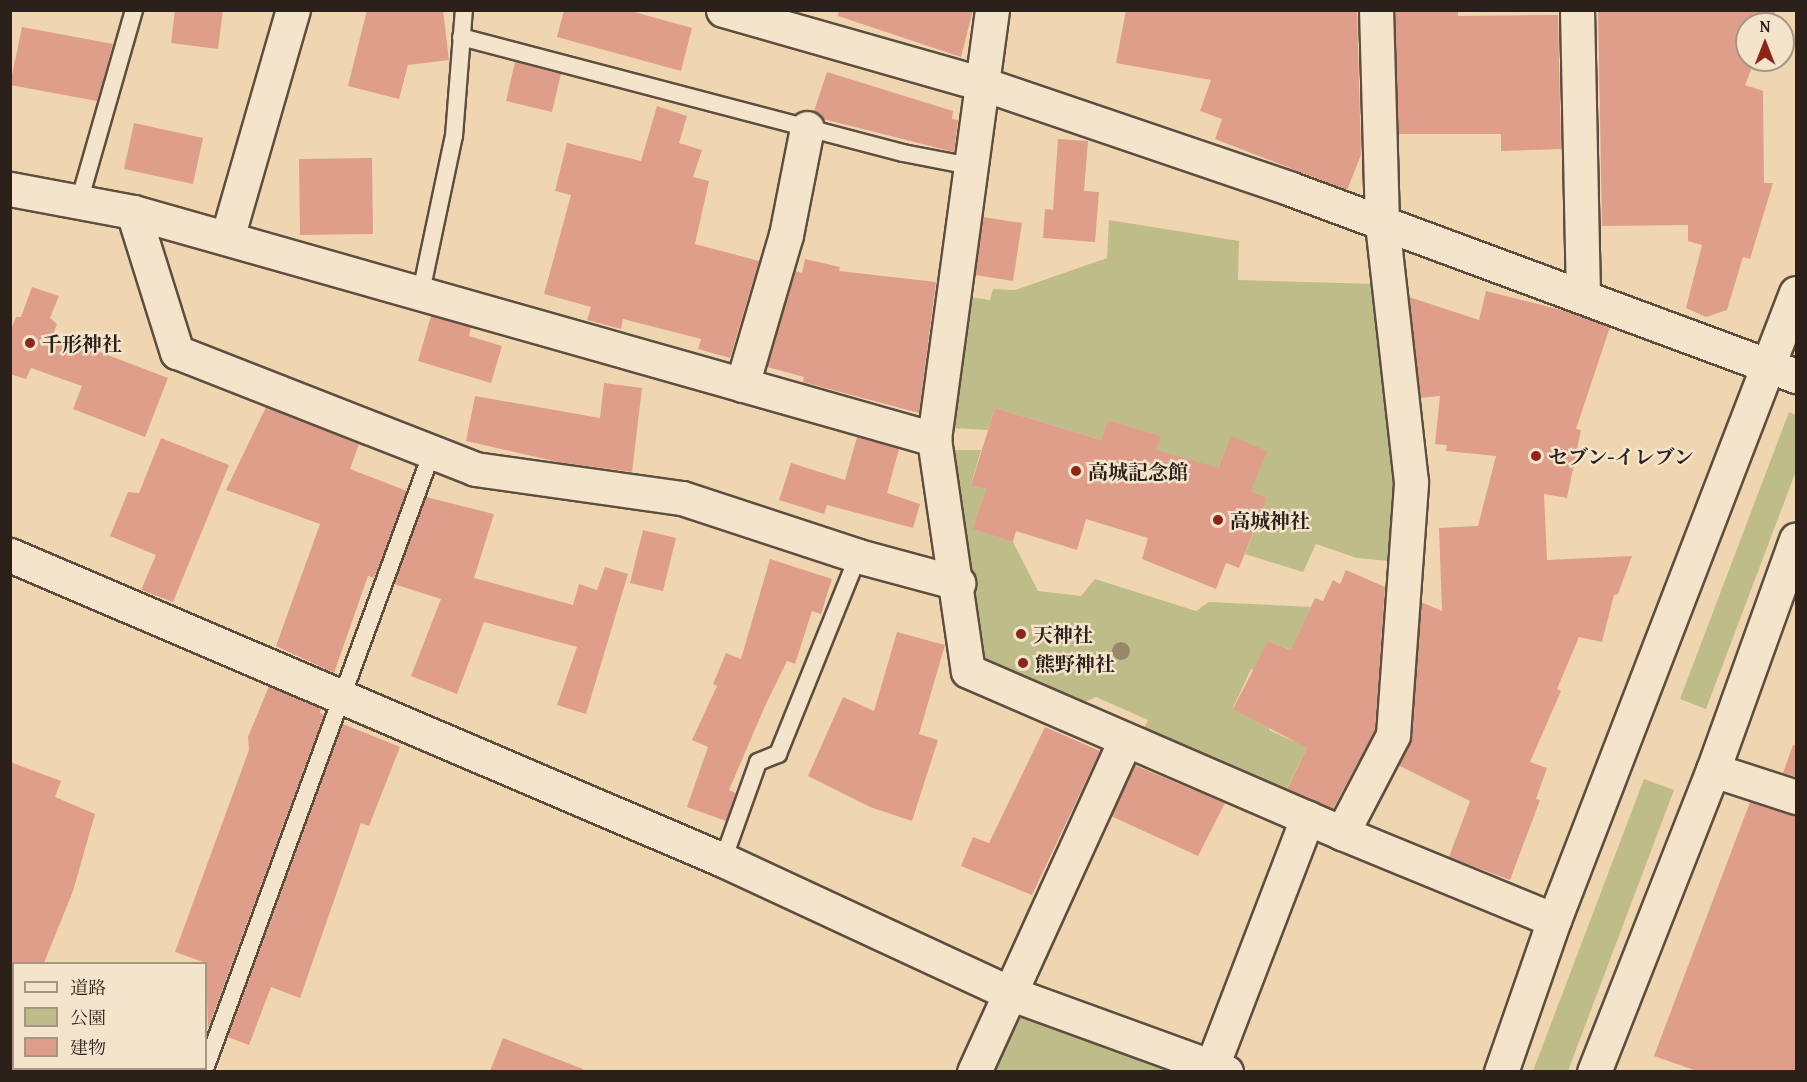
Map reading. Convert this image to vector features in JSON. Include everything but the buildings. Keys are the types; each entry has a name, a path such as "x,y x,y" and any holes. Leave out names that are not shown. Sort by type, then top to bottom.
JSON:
{"street":[{"path":"227,238 293,10"},
{"path":"723,10 982,84 1583,295 1782,371"},
{"path":"992,10 934,439 958,582 968,671 1342,833 1554,920"},
{"path":"1342,833 1393,735 1411,482 1382,223 1376,10"},
{"path":"1577,10 1583,295"},
{"path":"742,385 786,235 807,128"},
{"path":"10,189 133,212 934,439"},
{"path":"133,212 177,352 475,469 682,498 858,556 958,582"},
{"path":"1501,1071 1554,920 1782,371 1797,293"},
{"path":"1594,1071 1713,770 1797,540"},
{"path":"10,555 723,860 1009,993 1219,1069 1307,818"},
{"path":"974,1071 1125,740"},
{"path":"1713,770 1797,797"}],"lane":[{"path":"80,202 134,10"},
{"path":"421,292 454,136 464,10"},
{"path":"461,37 903,153 970,166"},
{"path":"207,1064 432,452"},
{"path":"723,860 758,762 778,754 858,556"}],"green space":[{"path":"1109,220 1239,241 1238,280 1377,284 1398,485 1390,561 1357,558 1316,544 1303,572 1245,554 1267,498 1251,491 1231,437 1214,477 1156,450 1160,436 1108,420 1101,440 995,408 988,430 951,428 969,297 990,300 993,289 1015,290 1107,258"},
{"path":"1789,412 1796,415 1796,471 1706,709 1680,699"},
{"path":"954,450 981,450 971,484 986,489 974,529 1013,542 1038,591 1081,596 1095,579 1196,611 1209,602 1311,607 1297,637 1297,652 1268,641 1257,667 1283,684 1251,669 1233,708 1271,725 1269,730 1293,741 1310,742 1282,798 1140,736 1148,720 1096,697 1073,707 981,664"},
{"path":"1644,779 1674,790 1568,1071 1533,1071"},
{"path":"1015,1011 1185,1072 989,1072"}],"place":[{"name":"千形神社","path":"30,343"},
{"name":"セブン-イレブン","path":"1536,456"},
{"name":"高城記念館","path":"1076,471"},
{"name":"高城神社","path":"1218,520"},
{"name":"天神社","path":"1021,634"},
{"name":"熊野神社","path":"1023,663"}]}
